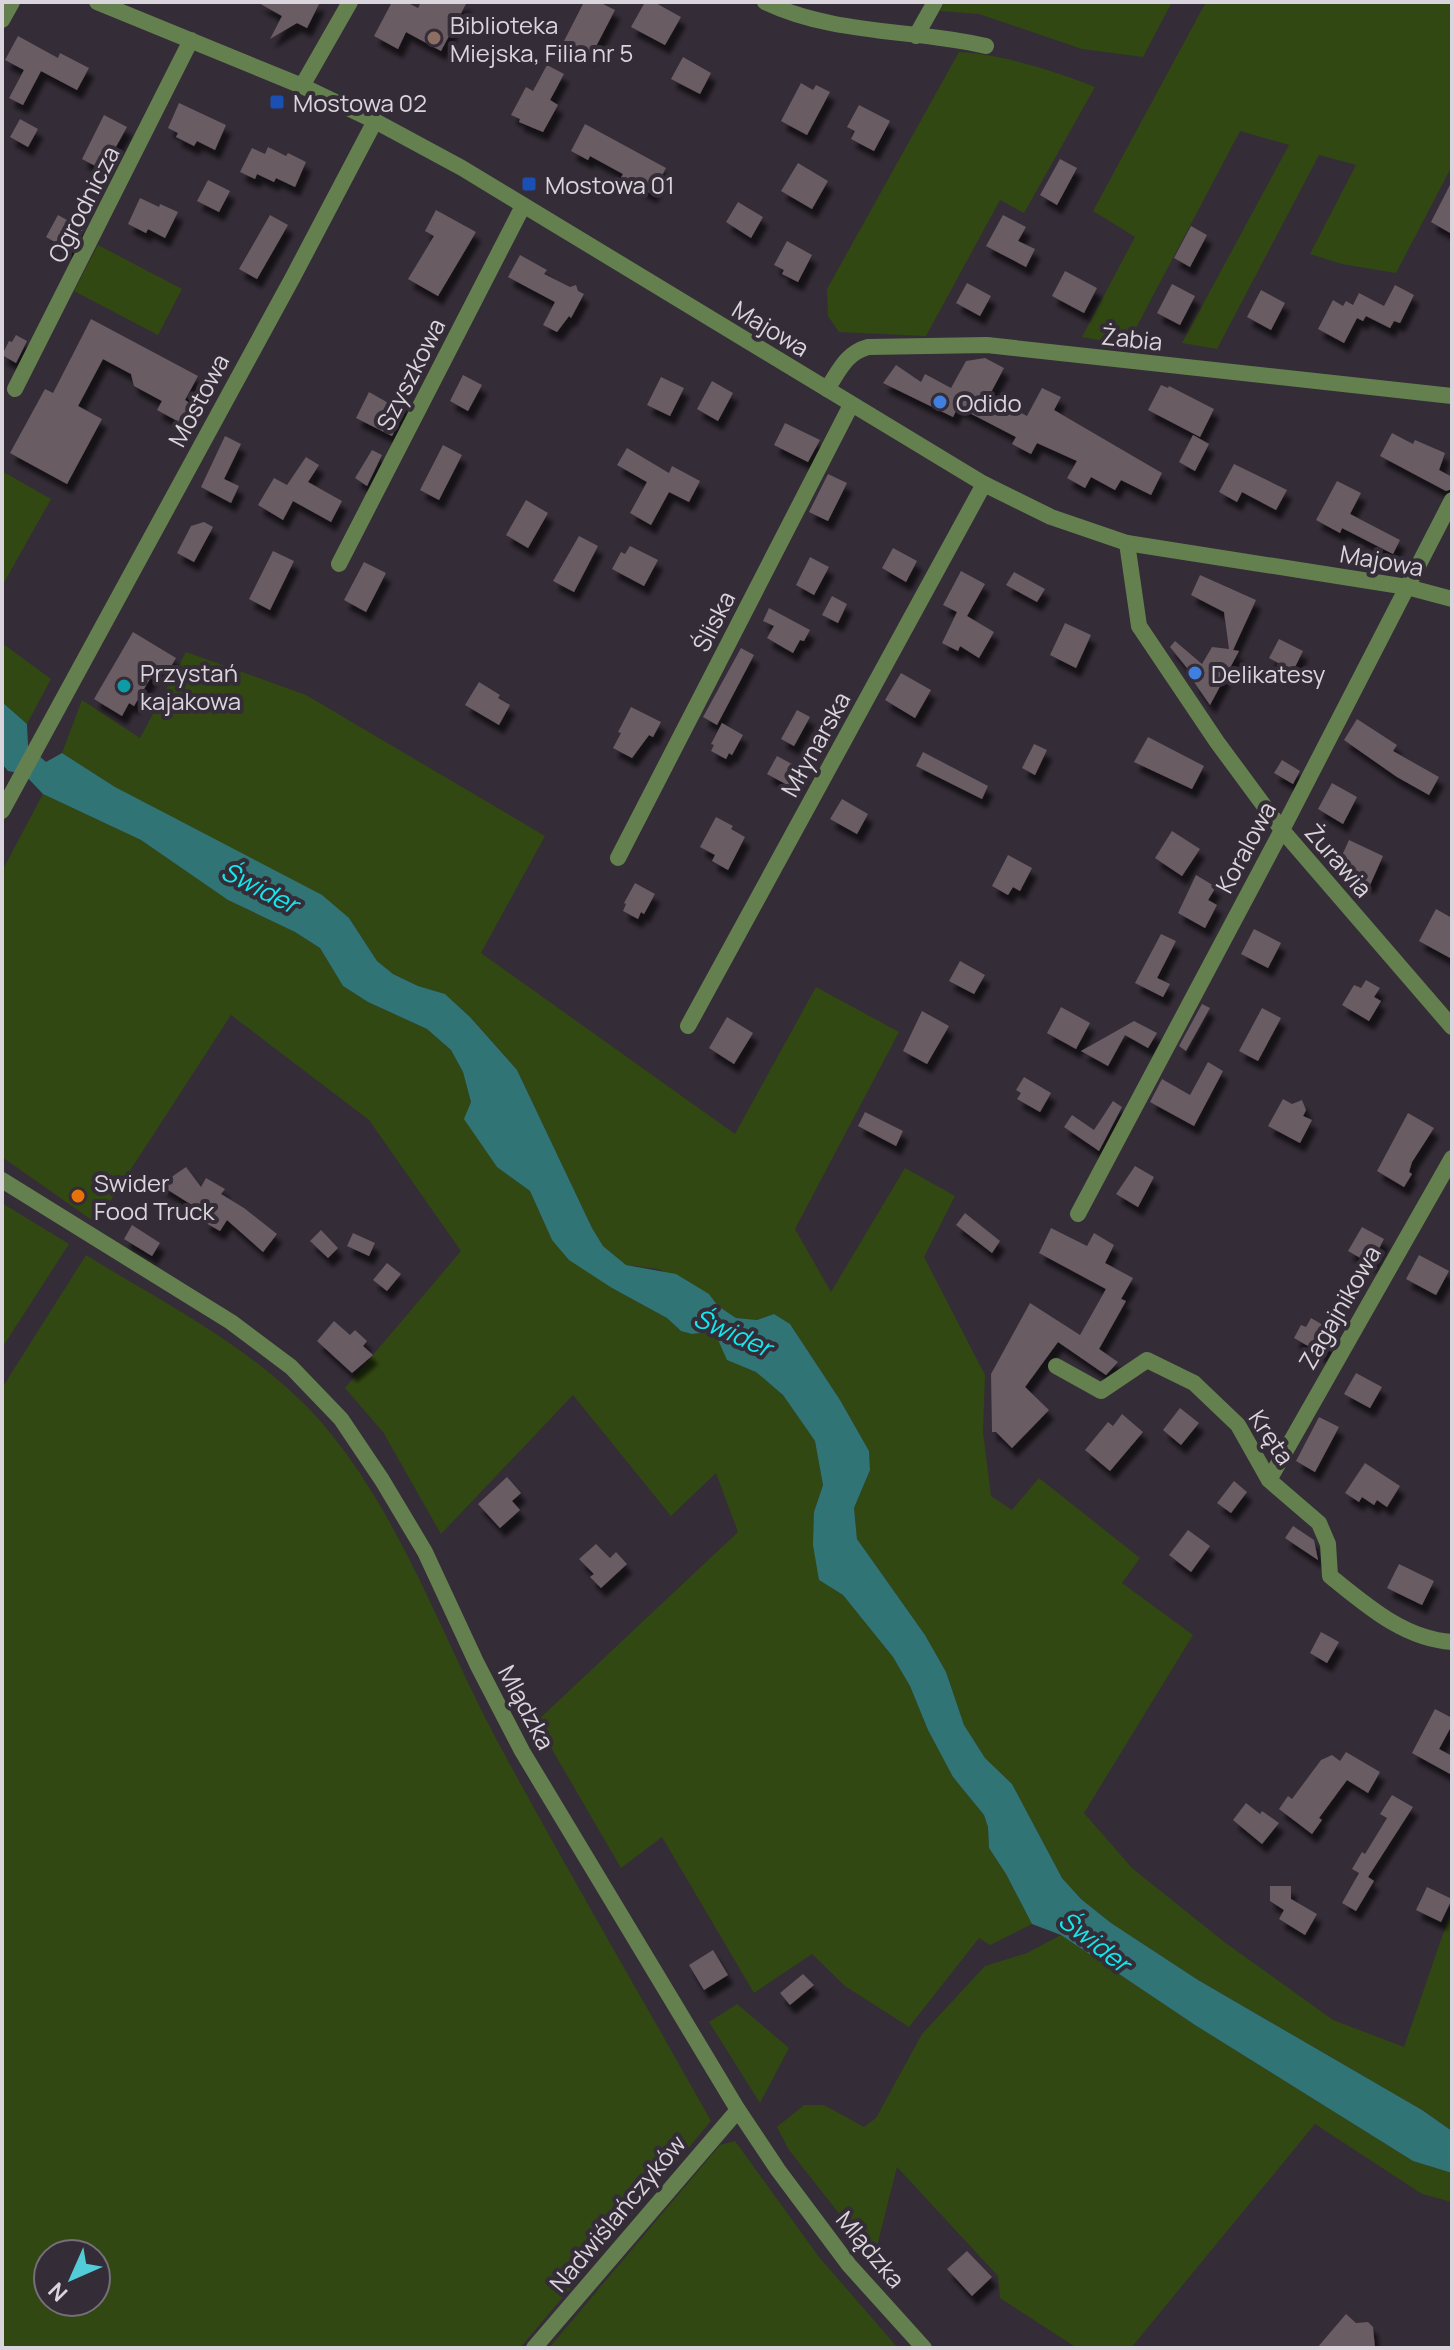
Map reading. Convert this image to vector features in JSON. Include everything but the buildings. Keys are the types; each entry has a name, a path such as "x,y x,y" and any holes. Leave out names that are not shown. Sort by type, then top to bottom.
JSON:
{"street":[{"path":"2,20 12,2"},
{"name":"Majowa","path":"97,2 302,86 375,121 523,206 984,484 1051,517 1127,543 1407,587 1452,599"},
{"path":"302,86 350,2"},
{"path":"765,2 803,17 916,36 952,38 986,46"},
{"path":"916,36 935,2"},
{"name":"Ogrodnicza","path":"15,389 191,40"},
{"name":"Mostowa","path":"2,811 375,121"},
{"name":"Szyszkowa","path":"339,564 523,206"},
{"name":"Żabia","path":"827,389 851,354 868,347 987,345 1452,396"},
{"name":"Śliska","path":"618,858 851,405"},
{"name":"Młynarska","path":"688,1026 984,484"},
{"name":"Koralowa","path":"1078,1214 1282,830 1452,500"},
{"name":"Żurawia","path":"1127,543 1139,626 1217,742 1282,830 1452,1027"},
{"name":"Zagajnikowa","path":"1269,1480 1452,1158"},
{"name":"Mlądzka","path":"2,1180 231,1322 291,1367 341,1419 425,1552 522,1751 738,2110 778,2170 849,2265 924,2348"},
{"name":"Kręta","path":"1056,1366 1101,1391 1147,1360 1194,1383 1238,1425 1269,1480 1319,1523 1328,1544 1330,1576 1383,1618 1432,1641 1452,1642"},
{"name":"Nadwiślańczyków","path":"534,2348 738,2110"}],"shaded area":[{"path":"945,2 1172,2 1143,57 1082,49 979,14 940,11"},
{"path":"1206,2 1452,2 1452,166 1396,273 1342,264 1310,254 1356,165 1319,155 1217,349 1182,343 1289,145 1240,131 1127,345 1082,337 1135,237 1093,211"},
{"path":"959,52 1028,64 1095,87 1024,213 1000,200 926,336 839,332 828,316 827,289"},
{"path":"98,245 182,289 158,335 74,291"},
{"path":"2,471 51,499 2,586"},
{"path":"2,643 51,679 27,724 2,702"},
{"path":"186,652 306,695 545,836 481,953 735,1134 816,987 899,1032 795,1229 831,1292 905,1168 955,1196 924,1257 985,1375 983,1432 991,1496 1012,1510 1039,1478 1140,1558 1122,1583 1193,1635 1084,1813 1132,1868 1223,1941 1333,2020 1404,2047 1452,1908 1452,2131 1422,2110 1198,1980 1111,1923 1081,1899 1062,1878 1012,1784 985,1758 964,1725 946,1672 925,1635 857,1539 854,1508 870,1470 869,1451 790,1324 774,1314 757,1320 736,1318 718,1306 709,1294 658,1269 626,1265 603,1246 592,1228 517,1070 445,994 393,974 377,961 349,918 115,787 62,753 82,700 140,738"},
{"path":"43,794 141,840 228,900 295,932 320,948 343,986 368,1002 427,1029 451,1050 463,1072 471,1102 497,1167 530,1191 552,1240 612,1288 667,1318 681,1331 692,1334 710,1332 728,1360 756,1372 783,1395 815,1441 823,1485 814,1512 819,1580 843,1595 893,1657 953,1777 984,1815 989,1848 1032,1924 990,1945 979,1938 909,2027 845,1986 812,1954 754,1993 662,1837 621,1868 536,1722 738,1532 716,1473 671,1516 573,1395 441,1534 383,1432 345,1388 461,1251 369,1120 231,1015 96,1223 2,1157 2,871"},
{"path":"2,1203 69,1244 2,1348"},
{"path":"86,1255 210,1330 270,1373 322,1423 350,1459 398,1538 500,1746 711,2121 520,2348 2,2348 2,1388"},
{"path":"1061,1935 1195,2025 1413,2161 1452,2173 1452,2202 1422,2194 1315,2124 1131,2348 1077,2348 1000,2298 998,2276 897,2167 874,2258 789,2150 777,2127 804,2105 824,2105 864,2127 876,2118 922,2034 985,1966 1027,1953"},
{"path":"737,2004 789,2048 760,2103 709,2022"},
{"path":"735,2141 819,2257 898,2348 549,2348 720,2145"}],"water":[{"name":"Świder","path":"2,702 27,724 28,746 46,762 62,753 115,787 322,895 349,918 377,961 393,974 445,994 517,1070 592,1228 603,1246 626,1265 676,1274 709,1294 718,1306 736,1318 757,1320 774,1314 790,1324 869,1451 870,1470 854,1508 857,1539 925,1635 946,1672 964,1725 985,1758 1012,1784 1062,1878 1081,1899 1111,1923 1198,1980 1422,2110 1452,2131 1452,2173 1413,2161 1195,2025 1061,1935 1032,1924 989,1848 984,1815 953,1777 893,1657 843,1595 819,1580 813,1545 814,1512 823,1485 815,1441 783,1395 756,1372 727,1360 719,1342 710,1332 692,1334 681,1331 667,1318 569,1260 552,1240 530,1191 497,1167 464,1119 471,1102 463,1072 451,1050 427,1029 368,1002 343,986 320,948 295,932 228,900 141,840 43,794 24,774 8,771 2,764"}],"place":[{"name":"Biblioteka Miejska, Filia nr 5","path":"434,38"},
{"name":"Mostowa 02","path":"277,102"},
{"name":"Mostowa 01","path":"529,184"},
{"name":"Odido","path":"940,402"},
{"name":"Delikatesy","path":"1195,673"},
{"name":"Przystań kajakowa","path":"124,686"},
{"name":"Swider Food Truck","path":"78,1196"}]}
